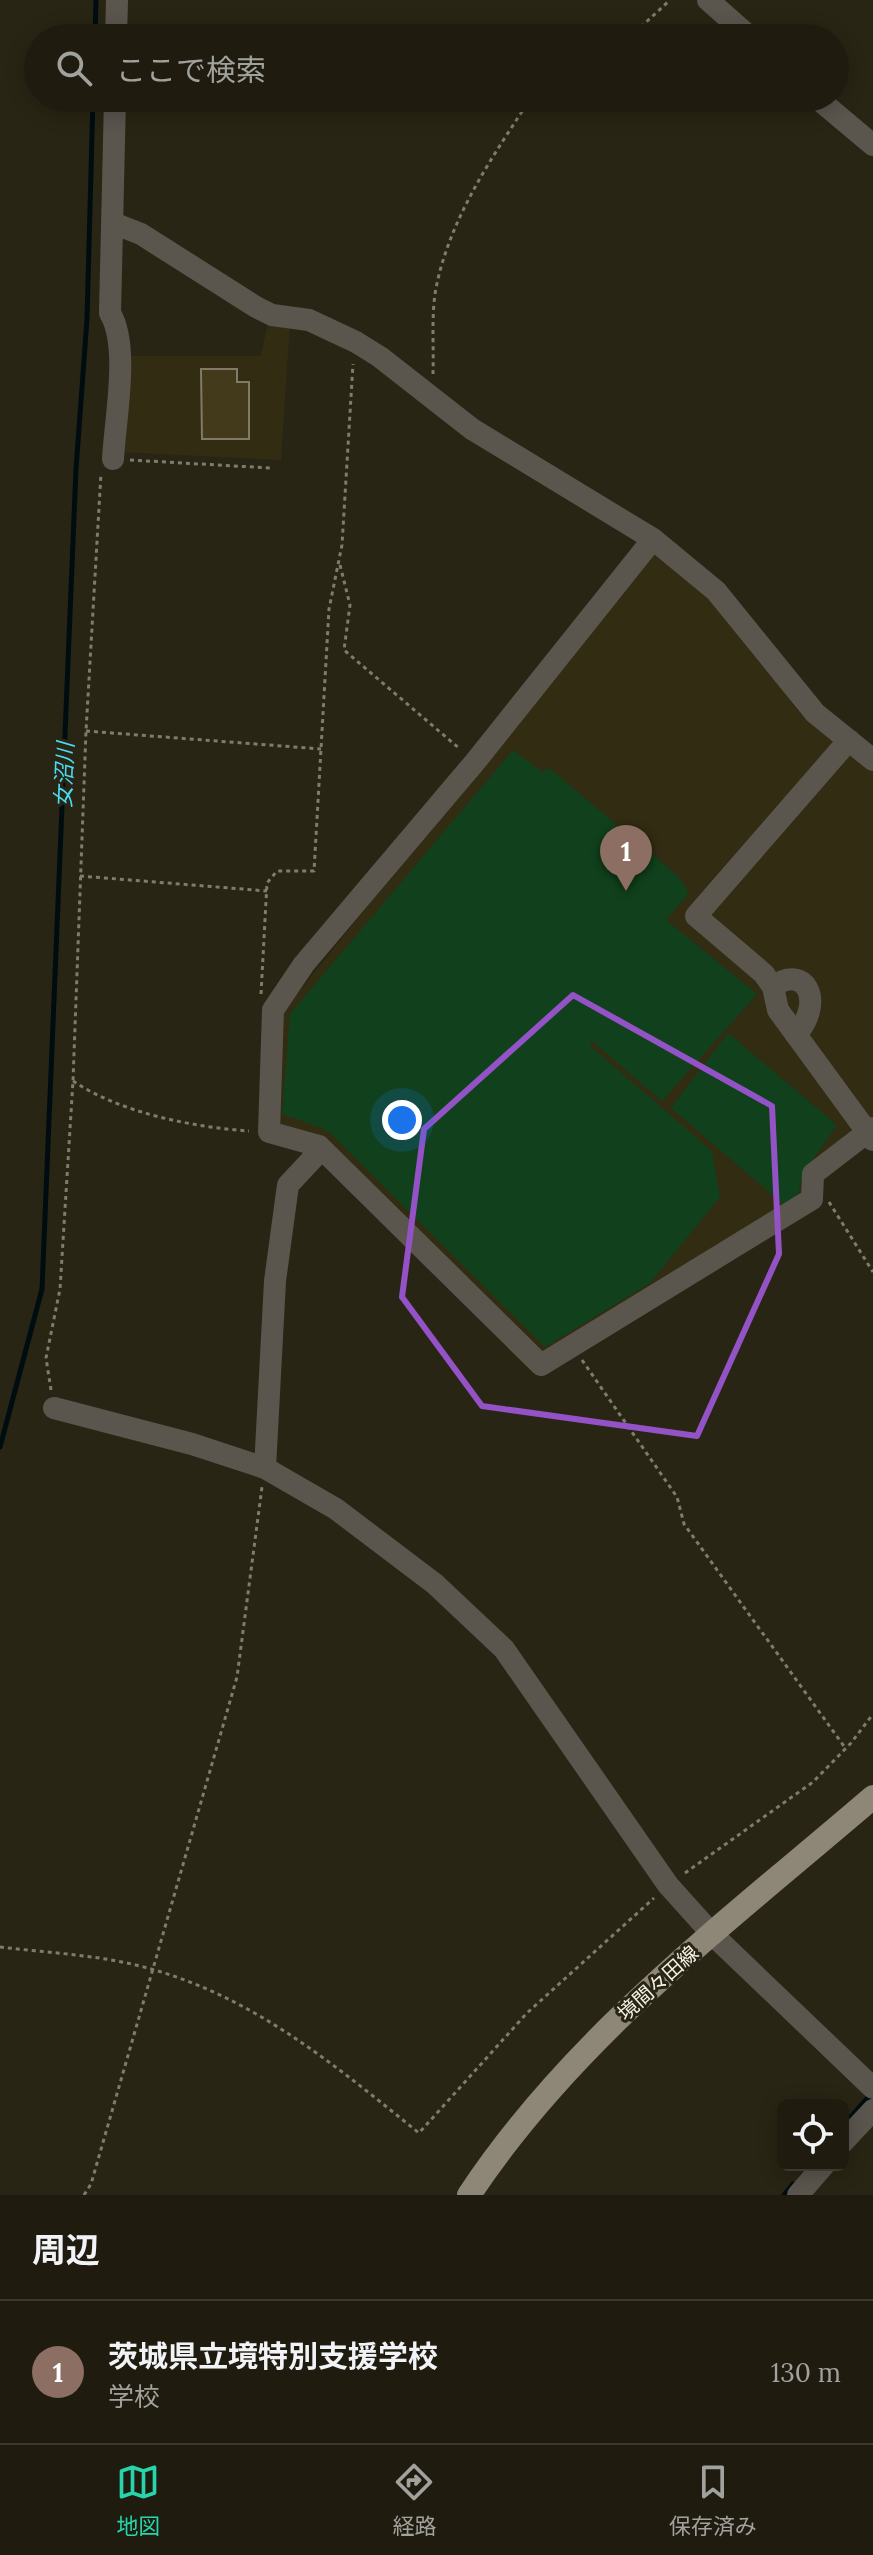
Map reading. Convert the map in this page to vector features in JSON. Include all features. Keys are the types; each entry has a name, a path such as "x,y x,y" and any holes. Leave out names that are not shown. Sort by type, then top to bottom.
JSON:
{"main road":[{"name":"境間々田線","path":"469,2195 555,2085 649,1989 873,1797"}],"street":[{"path":"116,24 117,0"},
{"path":"708,0 735,24"},
{"path":"113,459 120,354 117,324 110,313 115,112"},
{"path":"834,112 873,145"},
{"path":"113,223 141,234 272,315 309,320 356,342 472,429 653,539 716,591 815,713 873,760"},
{"path":"653,539 475,762 304,964 273,1010 269,1132 319,1146 537,1363 547,1363 574,1347 812,1199 813,1174 871,1134 778,1010 773,987 764,974 696,916 849,740"},
{"path":"773,987 783,980 793,980 809,991 813,1000 810,1016 796,1035"},
{"path":"265,1468 275,1281 288,1185 317,1154 319,1146"},
{"path":"54,1408 192,1444 265,1468 382,1542 504,1649 668,1885 713,1935 871,2086"},
{"path":"849,2136 873,2110"},
{"path":"798,2195 819,2171"}],"path":[{"path":"644,24 670,0"},
{"path":"432,396 435,290 451,234 491,158 522,112"},
{"path":"272,1031 260,1004 267,883 277,871 314,871 329,609 339,561 356,342"},
{"path":"54,1408 46,1358 60,1289 73,1081 86,731 102,458 270,468"},
{"path":"339,561 350,605 344,650 475,762"},
{"path":"86,731 321,749"},
{"path":"80,876 267,891"},
{"path":"73,1081 96,1097 150,1112 221,1129 269,1132"},
{"path":"812,1185 825,1197 873,1272"},
{"path":"574,1347 677,1497 684,1524 846,1749"},
{"path":"84,2195 91,2184 237,1677 265,1468"},
{"path":"0,1947 151,1969 269,2019 316,2050 419,2133 527,2013 668,1885 813,1782 846,1749 873,1714"}],"highlighted area":[{"path":"573,995 772,1106 779,1254 697,1436 482,1406 402,1297 424,1129"}],"shaded area":[{"path":"268,322 290,323 281,460 118,452 127,356 261,356"},
{"path":"650,553 658,553 711,596 802,716 873,769 873,1117 803,1198 549,1357 277,1123 282,1013"}],"green space":[{"path":"513,750 542,772 549,768 679,877 689,893 666,920 757,994 662,1101 593,1042 589,1045 712,1151 720,1197 650,1283 545,1347 327,1130 282,1114 290,1014"},
{"path":"728,1033 837,1125 804,1173 798,1194 784,1205 671,1108"}],"building":[{"path":"201,369 237,369 237,382 249,382 249,439 202,439"}],"waterway":[{"name":"女沼川","path":"95,24 96,0"},
{"name":"女沼川","path":"0,1447 42,1289 76,469 87,319 93,112"},
{"path":"849,2119 872,2093"},
{"path":"784,2195 793,2184"}],"place":[{"name":"茨城県立境特別支援学校","path":"626,891"}]}
